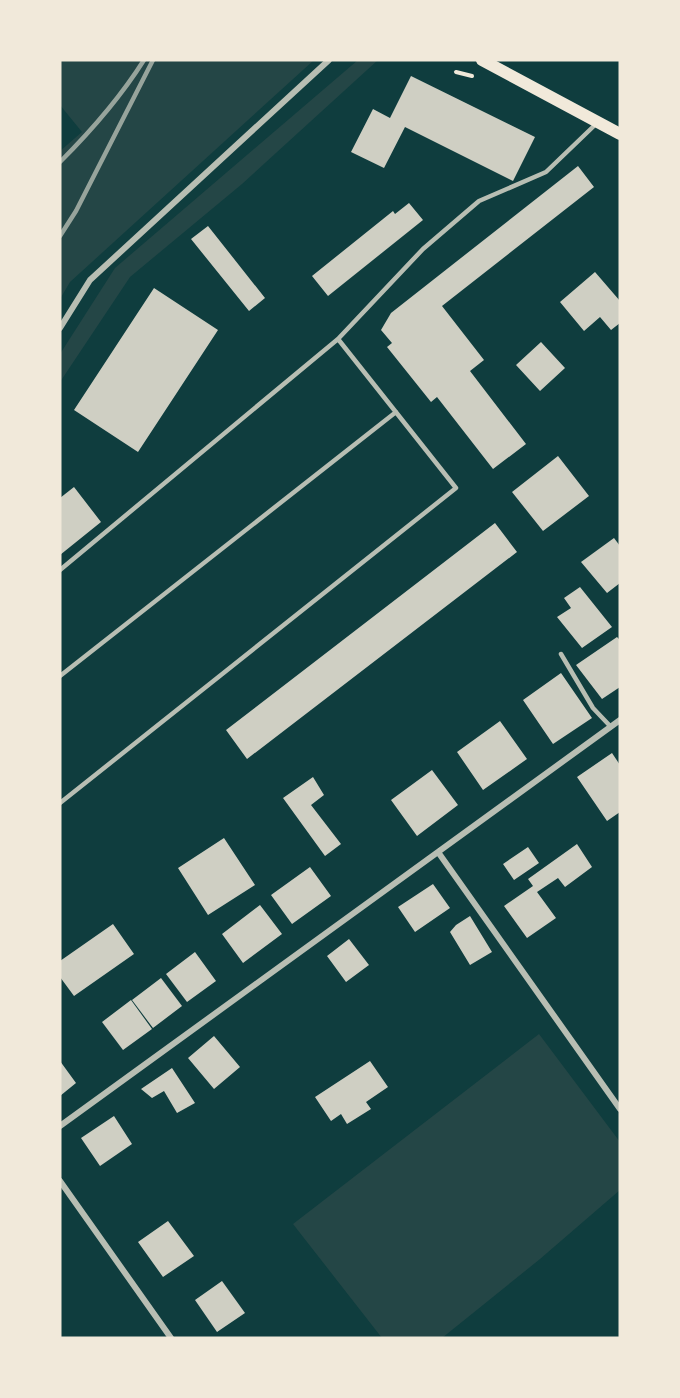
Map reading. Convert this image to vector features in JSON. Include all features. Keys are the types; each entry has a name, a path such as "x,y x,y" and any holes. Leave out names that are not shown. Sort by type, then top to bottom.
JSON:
{"main road":[{"path":"482,60 620,134"}],"street":[{"path":"60,328 90,280 329,60"},
{"path":"60,1126 620,720"},
{"path":"438,852 620,1109"},
{"path":"60,1181 171,1338"}],"lane":[{"path":"60,570 338,339 423,249 479,201 546,172 599,121"},
{"path":"60,803 456,488 338,339"},
{"path":"60,676 396,412"},
{"path":"561,654 594,708 610,727"}],"shaded area":[{"path":"60,60 314,60 70,282 60,299 60,151 82,132 60,105"},
{"path":"358,60 378,60 242,184 130,277 60,382 60,354 115,268"},
{"path":"539,1034 620,1142 620,1190 540,1259 442,1338 382,1338 293,1224"}],"building":[{"path":"411,76 535,137 513,181 405,127 384,168 351,152 373,109 390,118"},
{"path":"578,166 594,187 442,306 484,360 470,371 526,444 493,469 437,397 431,402 387,347 392,343 381,330 391,313"},
{"path":"409,203 423,220 328,296 312,276 393,211 395,214"},
{"path":"208,226 265,298 249,311 191,239"},
{"path":"595,272 620,301 620,323 611,330 600,317 584,331 560,302"},
{"path":"154,288 218,330 138,452 74,410"},
{"path":"541,342 565,368 540,391 516,365"},
{"path":"558,456 589,496 543,531 512,492"},
{"path":"74,487 101,522 60,555 60,498"},
{"path":"495,523 517,552 247,759 226,730"},
{"path":"614,538 620,546 620,583 607,593 581,562"},
{"path":"580,587 612,627 582,648 557,617 571,608 564,598"},
{"path":"617,637 620,640 620,687 602,699 576,665"},
{"path":"561,673 592,718 553,744 523,700"},
{"path":"500,721 527,759 483,790 457,752"},
{"path":"612,753 620,765 620,812 607,821 577,777"},
{"path":"432,770 458,805 417,836 391,800"},
{"path":"313,777 324,795 311,805 341,844 325,856 283,798"},
{"path":"224,838 255,885 208,915 178,868"},
{"path":"577,844 592,867 565,887 558,878 537,892 556,918 527,938 504,906 533,886 528,879"},
{"path":"528,847 539,863 514,880 503,864"},
{"path":"310,867 331,896 292,924 271,895"},
{"path":"433,884 450,908 415,932 398,907"},
{"path":"260,905 282,934 243,963 222,934"},
{"path":"470,916 492,952 470,965 450,932"},
{"path":"113,924 134,954 74,996 60,977 60,961"},
{"path":"349,939 369,965 346,982 327,956"},
{"path":"195,952 216,981 187,1002 166,974"},
{"path":"161,978 182,1006 153,1028 132,1000"},
{"path":"131,1000 152,1029 123,1050 102,1022"},
{"path":"214,1036 240,1067 214,1089 188,1058"},
{"path":"60,1061 76,1083 60,1096"},
{"path":"370,1061 388,1087 366,1102 371,1109 347,1124 341,1114 331,1121 315,1097"},
{"path":"172,1068 195,1103 177,1113 164,1091 152,1098 141,1089"},
{"path":"114,1116 132,1144 100,1166 81,1138"},
{"path":"168,1221 194,1256 163,1277 138,1242"},
{"path":"222,1281 245,1313 217,1332 195,1300"}],"railway":[{"path":"60,162 105,113 144,60"},
{"path":"60,236 76,211 153,60"}]}
